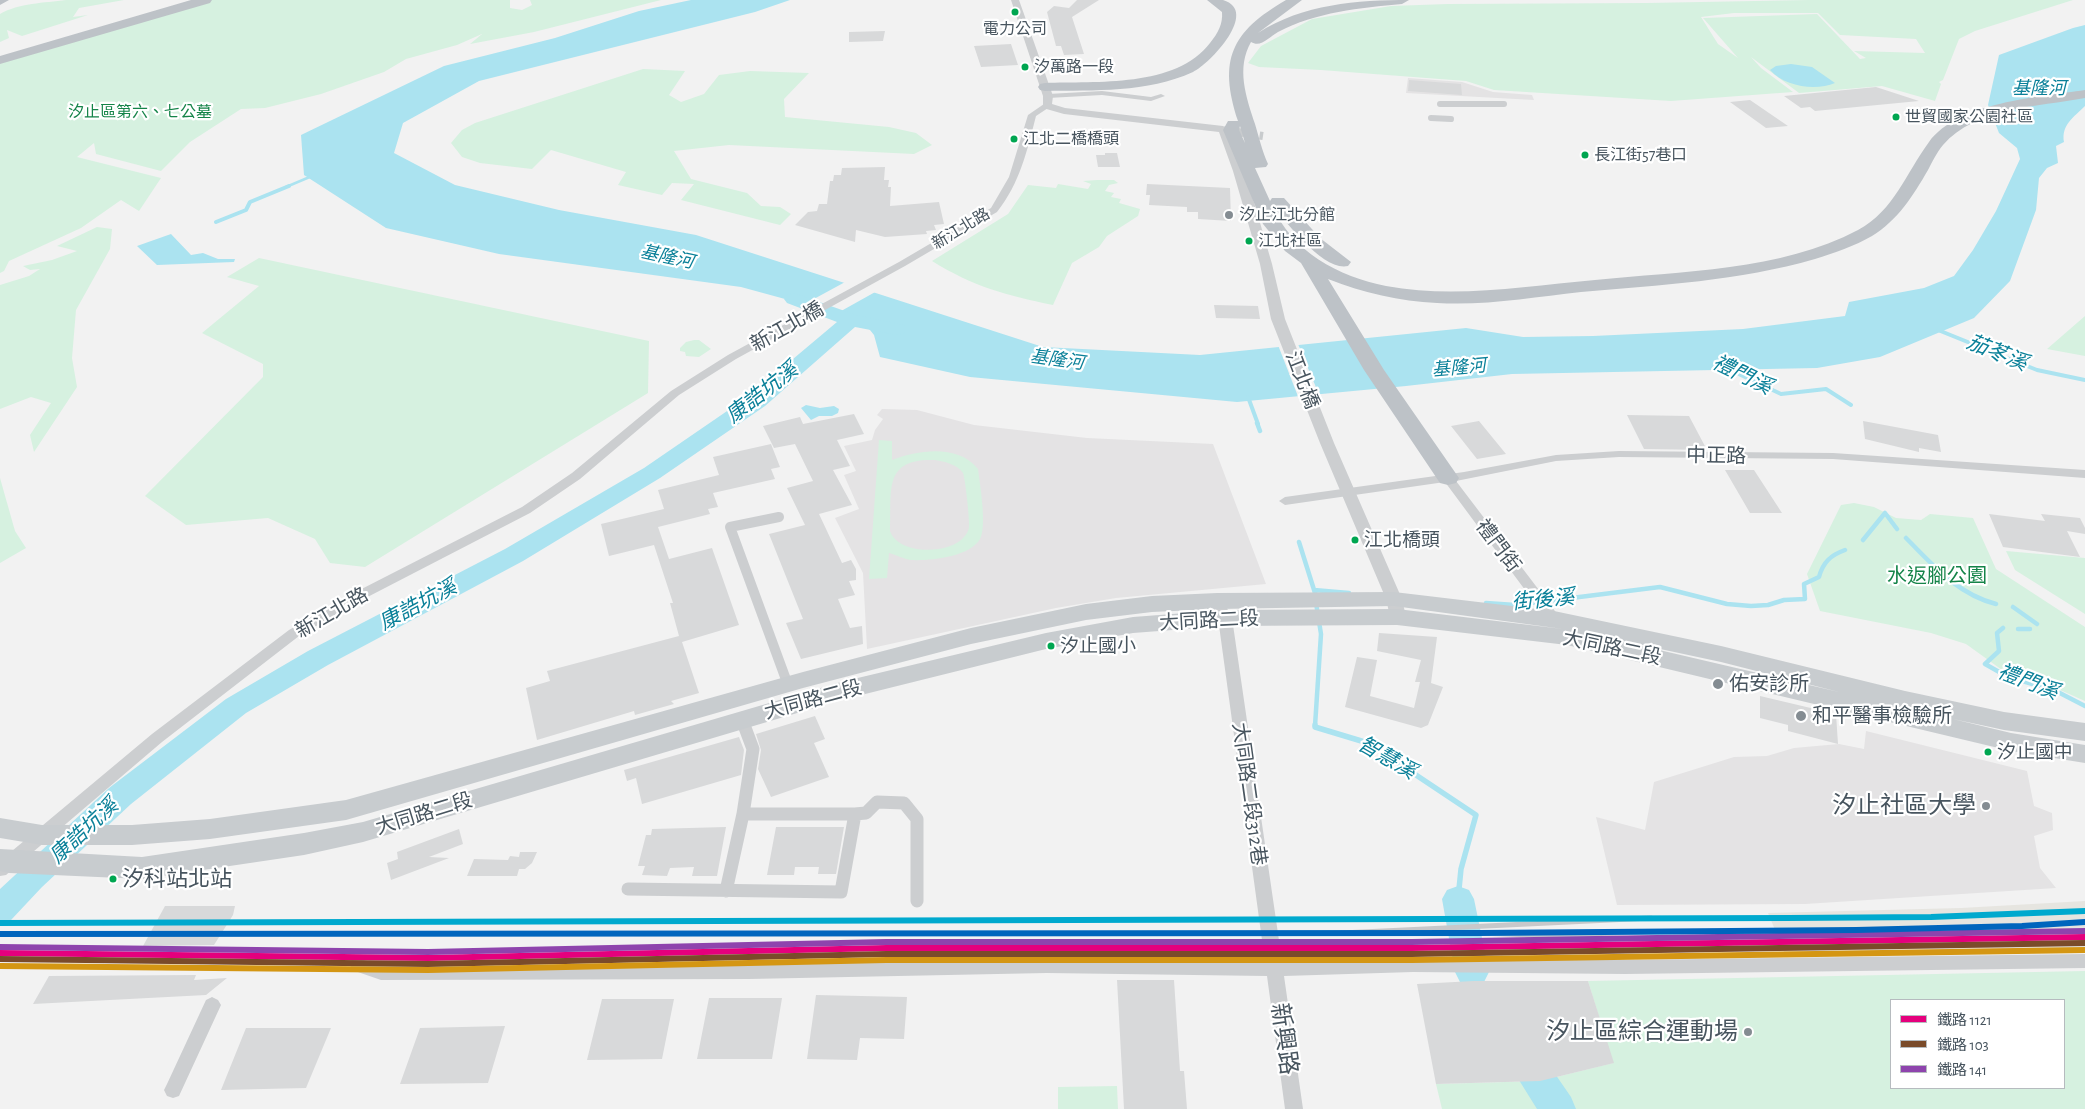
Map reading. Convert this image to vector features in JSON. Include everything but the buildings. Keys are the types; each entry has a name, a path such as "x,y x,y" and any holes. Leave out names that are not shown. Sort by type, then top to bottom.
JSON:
{"highway":[{"path":"0,48 164,0"},
{"path":"0,54 180,3 197,0"},
{"path":"0,60 180,3 205,0"},
{"path":"1040,68 1052,76 1070,82 1101,84 1141,81 1180,73 1218,52 1230,21 1228,10 1214,0"},
{"path":"1282,0 1256,18 1238,38 1222,68 1222,87 1233,124 1231,130 1278,202 1337,312 1415,432 1448,478"},
{"path":"1294,0 1277,10 1256,28 1244,44 1237,59 1236,80 1249,158 1273,226 1286,241 1324,269 1352,282 1406,296 1463,298 1502,296 1722,273 1785,262 1826,250 1865,233 1885,219 1904,196 1936,143 1962,121 1974,116 2015,106 2085,93"},
{"path":"1237,68 1249,48 1262,37 1280,27 1315,13 1402,0"},
{"path":"1047,96 1101,84"},
{"path":"1278,202 1325,252 1358,270 1383,279 1423,288 1477,288 1711,266 1791,253 1843,234 1881,210 1894,194 1930,136 1943,125 1962,115 1994,106 2085,93"}],"main road":[{"name":"大同路二段","path":"42,835 131,835 210,830 365,806 802,688 971,636 1086,612 1152,604 1221,610 1364,608 1394,603 1545,608 1721,654 1854,696 2011,742 2085,754"},
{"name":"大同路二段","path":"1394,603 1567,637 1711,670 2004,721 2085,732"},
{"name":"大同路二段","path":"3,864 150,867 304,844 362,832 742,720 802,688"},
{"path":"0,828 42,835"}],"street":[{"path":"1014,0 1040,68 1047,96 1102,93 1151,99 1161,96"},
{"name":"新江北路","path":"902,264 986,215 1004,199 1016,174 1032,115 1047,96"},
{"name":"江北橋","path":"1047,96 1064,111 1223,129 1239,171 1266,264 1280,324 1324,436 1350,493"},
{"path":"1440,104 1504,104"},
{"path":"1431,118 1451,119"},
{"name":"新江北橋","path":"675,393 732,357 902,264"},
{"name":"新江北路","path":"3,864 42,835 157,738 294,633 349,601 526,510 576,476 675,393"},
{"name":"中正路","path":"1285,501 1448,478 1556,458 1619,454 1833,456 2085,474"},
{"name":"禮門街","path":"1448,478 1567,637"},
{"path":"1350,493 1394,603"},
{"path":"779,517 730,527 802,688"},
{"name":"大同路二段312巷","path":"1221,610 1274,969"},
{"path":"726,891 743,814 753,749 742,720"},
{"path":"743,814 855,814 866,813 877,802 904,803 917,819 917,901"},
{"path":"628,889 842,892 855,814"},
{"path":"358,966 381,974 739,972 1047,966 1274,969 1413,965 1541,966 2085,961"},
{"name":"新興路","path":"1274,969 1294,1109"},
{"path":"173,1090 212,1005"}],"shaded area":[{"path":"1408,78 1462,82 1493,92 1532,95 1534,100 1406,93"},
{"name":"汐止國小","path":"882,409 917,410 974,425 1087,438 1213,444 1266,584 1116,598 1056,608 867,649 863,573 835,518 859,509 844,475 856,471 844,446 872,440 875,430 883,419 877,415"},
{"name":"汐止國中","path":"1866,731 2027,771 2034,806 2052,813 2053,830 2034,836 2040,868 2056,888 1805,904 1617,905 1596,817 1645,830 1654,782 1734,757 1767,756 1794,748 1839,744 1864,749"},
{"path":"2085,901 2085,947 2004,952 1785,954 1768,913 1961,908"}],"green space":[{"path":"66,0 124,0 79,8 73,17 88,15 22,36 7,30 9,38 0,42 0,14 23,6"},
{"name":"汐止區第六、七公墓","path":"198,0 510,0 510,8 522,10 532,5 530,0 661,0 534,32 470,44 482,34 457,45 406,59 384,72 321,94 265,108 241,109 190,142 161,171 96,154 94,143 77,157 161,178 139,211 121,200 81,228 9,261 4,271 0,273 0,63"},
{"path":"1809,0 2073,0 1975,31 1959,39 1943,80 1939,82 1941,84 1935,101 1882,86 1799,93 1751,57 1761,68 1793,92 1671,101 1494,90 1466,81 1259,67 1248,63 1261,46 1312,19 1391,6","holes":["1734,13 1818,13 1840,35 1916,39 1925,53 1854,51 1866,58 1860,59 1817,14 1703,18 1738,58 1718,44 1701,17"]},
{"path":"643,69 685,71 669,95 681,102 704,94 719,75 750,71 809,73 784,99 785,117 889,127 916,133 932,145 914,154 729,145 674,151 691,179 747,193 761,206 780,207 791,214 780,225 681,200 694,184 672,183 662,195 618,185 626,172 551,150 532,169 480,163 462,157 451,143 462,130 475,123"},
{"path":"1114,180 1118,183 1109,185 1105,191 1114,193 1111,197 1121,199 1119,203 1140,209 1138,216 1107,236 1099,247 1072,263 1053,305 1020,298 976,284 932,261 1008,214 1028,185 1056,188 1058,184 1088,189 1091,184 1083,181"},
{"path":"97,227 112,229 110,249 76,310 72,358 77,387 34,452 30,435 51,403 31,397 0,409 0,285 29,276 40,269 30,270 23,266 52,260 77,251 57,246"},
{"path":"259,258 649,341 648,393 365,567 330,563 315,539 268,518 186,525 145,496 263,377 263,364 202,333 259,286 227,277"},
{"path":"2085,316 2085,356 2047,349"},
{"path":"699,340 711,349 699,357 686,356 685,352 680,351 680,348 686,342"},
{"path":"879,440 892,441 892,460 903,456 938,451 960,456 970,461 978,469 982,505 982,533 975,545 959,554 928,560 911,560 889,553 887,578 869,579","holes":["935,460 954,465 963,473 968,508 968,531 957,543 947,547 924,550 903,545 895,539 890,531 893,480 898,471 906,465 918,461"]},
{"path":"0,478 15,531 26,548 0,563"},
{"name":"水返腳公園","path":"1854,503 1874,507 1896,518 1921,520 1930,514 1973,518 1996,569 2085,627 2085,701 2051,686 2009,675 1966,644 1931,633 1820,611 1807,574 1841,505"},
{"path":"2006,551 2085,558 2085,614 2015,570"},
{"name":"汐止區綜合運動場","path":"2085,971 2085,1109 1442,1109 1436,1084 1540,1081 1613,1063 1588,981"},
{"path":"1117,1086 1118,1109 1058,1109 1058,1087"}],"water":[{"name":"基隆河","path":"691,0 790,0 755,12 479,81 403,123 394,153 455,185 559,210 696,235 1043,347 1200,355 1466,328 1523,337 1593,336 1743,329 1845,316 1849,302 1924,288 1954,276 1973,250 1996,211 2020,159 2017,148 1999,133 1988,105 1999,55 2085,25 2085,106 2066,126 2064,142 2056,146 2058,163 2047,168 2039,178 2036,210 2010,281 1974,318 1880,357 1817,368 1512,374 1237,402 970,377 880,357 874,335 862,320 741,287 499,254 386,228 304,175 301,135 444,66 555,38 639,11"},
{"path":"1791,64 1812,67 1835,83 1819,87 1801,86 1776,76 1770,70 1776,66"},
{"path":"171,234 191,255 203,253 218,259 235,259 234,262 157,265 137,246"},
{"path":"806,405 820,408 834,406 839,409 838,413 832,416 819,416 811,420 801,408"}],"pier":[{"path":"847,281 877,291 834,315 801,306"},
{"path":"1298,344 1320,397 1299,399 1278,345"}],"waterway":[{"path":"286,187 312,176"},
{"path":"216,222 246,210 250,202 289,186"},
{"name":"基隆河","path":"794,299 851,320"},
{"name":"康誥坑溪","path":"0,910 31,878 120,796 236,706 318,658 514,555 652,473 757,401 851,320"},
{"name":"基隆河","path":"851,320 897,329"},
{"name":"茄苳溪","path":"1938,330 2037,370 2085,380"},
{"name":"禮門溪","path":"1724,367 1781,394 1826,389 1851,405"},
{"name":"智慧溪","path":"1248,397 1258,424"},
{"name":"智慧溪","path":"1257,423 1260,431"},
{"path":"1863,540 1885,513 1897,529"},
{"name":"禮門溪","path":"1906,538 1936,568 1958,586 1969,593 1996,604"},
{"name":"智慧溪","path":"1299,542 1314,590"},
{"name":"街後溪","path":"1486,603 1515,605 1660,587 1727,604 1768,605 1784,600 1805,599 1804,584 1819,577 1828,560 1845,550"},
{"name":"街後溪","path":"1314,590 1349,593"},
{"name":"智慧溪","path":"1315,726 1321,634 1316,603"},
{"name":"禮門溪","path":"2013,607 2037,624"},
{"name":"禮門溪","path":"2003,628 1997,633 1999,651 1985,664 2008,677 2054,690 2085,706"},
{"name":"禮門溪","path":"2018,629 2030,629"},
{"name":"智慧溪","path":"1315,726 1368,743 1476,815 1461,869 1458,899"},
{"name":"智慧溪","path":"1458,899 1472,972"},
{"name":"智慧溪","path":"1521,1053 1558,1109"}],"tunnel":[{"path":"1224,130 1263,136"}],"railway":[{"path":"1342,933 1651,918"},
{"path":"1479,933 1722,942"}],"rail line":[{"name":"141","path":"0,947 428,952 886,942 1412,942 2085,931"},
{"name":"1121","path":"0,953 428,958 886,948 1412,948 2085,937"},
{"name":"103","path":"0,959 428,964 886,954 1412,954 2085,943"}],"transit line":[{"path":"0,923 1788,918 1931,917 2085,911"},
{"path":"0,934 1479,933 1856,930 2022,926 2085,922"},
{"path":"0,966 428,970 886,960 1412,960 2085,950"}],"place":[{"name":"電力公司","path":"1015,12"},
{"name":"汐萬路一段","path":"1025,67"},
{"name":"世貿國家公園社區","path":"1896,117"},
{"name":"江北二橋橋頭","path":"1014,139"},
{"name":"長江街57巷口","path":"1585,155"},
{"name":"汐止江北分館","path":"1229,215"},
{"name":"江北社區","path":"1249,241"},
{"name":"江北橋頭","path":"1355,540"},
{"name":"汐止國小","path":"1051,646"},
{"name":"佑安診所","path":"1718,684"},
{"name":"和平醫事檢驗所","path":"1801,716"},
{"name":"汐止國中","path":"1988,752"},
{"name":"汐止社區大學","path":"1986,806"},
{"name":"汐科站北站","path":"113,879"},
{"name":"汐止區綜合運動場","path":"1748,1032"}]}
